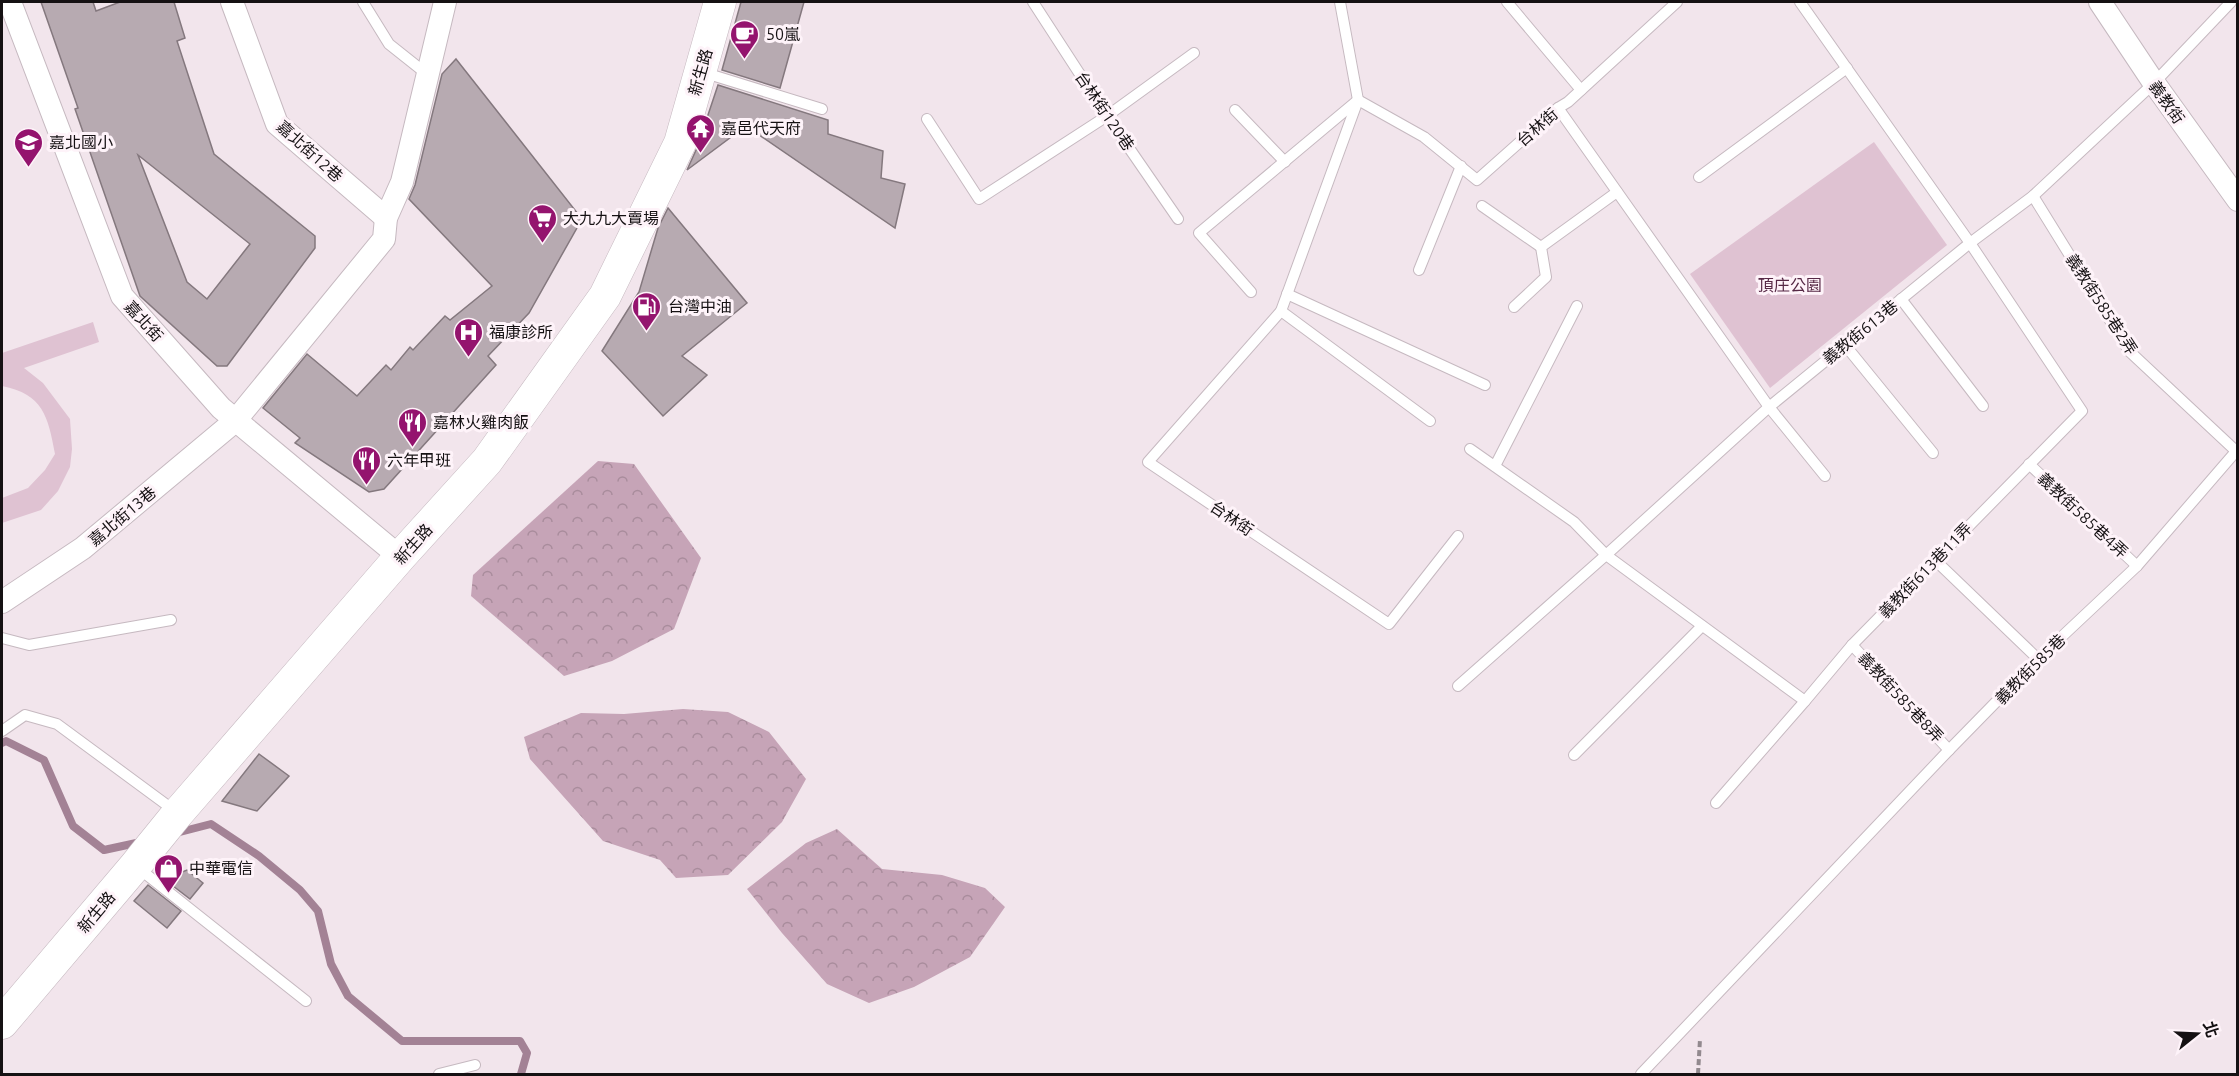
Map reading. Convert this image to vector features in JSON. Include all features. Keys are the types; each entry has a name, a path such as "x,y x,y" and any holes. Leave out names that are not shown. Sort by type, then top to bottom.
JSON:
{"street":[{"name":"嘉北街","path":"10,2 122,296 221,408 400,557"},
{"name":"嘉北街12巷","path":"232,2 277,124 386,218"},
{"path":"236,420 384,239 386,218 402,182 445,2"},
{"name":"新生路","path":"2,1023 178,813 400,557 487,461 605,296 680,143 720,2"},
{"name":"義教街","path":"2100,2 2154,83 2238,200"},
{"name":"嘉北街13巷","path":"2,602 82,548 236,420"}],"lane":[{"path":"363,2 389,44 428,75"},
{"name":"台林街120巷","path":"1033,2 1107,116 1178,219"},
{"name":"台林街","path":"1341,2 1358,100 1281,311 1148,462 1389,624 1458,536"},
{"path":"1507,2 1581,90"},
{"name":"台林街","path":"1358,100 1424,136 1477,180 1581,90 1677,2"},
{"path":"1800,2 1970,243"},
{"name":"義教街613巷","path":"1458,686 1606,555 1768,406 1970,243 2033,196 2154,83 2231,2"},
{"path":"927,119 979,199 1107,116 1194,53"},
{"path":"1699,177 1846,68"},
{"path":"701,71 822,110"},
{"path":"1251,292 1199,233 1358,100"},
{"path":"1558,108 1768,406 1825,476"},
{"path":"1235,110 1285,162"},
{"path":"1419,270 1461,166"},
{"path":"1541,247 1617,192"},
{"name":"義教街585巷2弄","path":"2033,196 2129,351 2236,450"},
{"path":"1482,206 1541,247 1546,277 1514,306"},
{"name":"義教街613巷11弄","path":"1716,802 1852,645 2082,411 1970,243"},
{"path":"1287,294 1485,385"},
{"path":"1901,299 1983,406"},
{"path":"1495,466 1577,306"},
{"path":"1281,311 1430,421"},
{"path":"1845,345 1933,453"},
{"path":"1470,449 1574,522 1606,555 1805,701"},
{"name":"義教街585巷","path":"1641,1074 1949,750 2038,659 2137,566 2236,450"},
{"name":"義教街585巷4弄","path":"2030,464 2137,566"},
{"path":"1935,560 2038,659"},
{"path":"2,638 29,645 171,620"},
{"path":"1574,755 1702,626"},
{"name":"義教街585巷8弄","path":"1852,645 1949,750"},
{"path":"2,731 25,715 57,724 178,813"},
{"path":"135,866 306,1001"},
{"path":"439,1074 475,1065"}],"path":[{"path":"1698,1074 1701,1013"}],"green space":[{"name":"頂庄公園","path":"1874,142 1947,245 1770,388 1690,274"},
{"path":"93,322 99,342 24,368 43,383 70,419 72,449 70,467 58,491 41,510 2,523 2,498 28,488 45,470 55,454 50,428 35,401 16,390 2,386 2,353"},
{"path":"598,461 634,464 701,558 674,629 612,661 564,676 471,596 473,575"},
{"path":"683,709 728,712 769,732 806,779 782,822 728,875 676,878 660,860 603,841 530,759 524,737 581,713 624,714"},
{"path":"837,829 882,869 942,875 985,888 1005,907 970,957 914,987 869,1003 827,984 747,889 806,843"}],"building":[{"path":"41,2 93,2 96,11 120,2 174,2 185,38 177,41 214,154 315,236 315,248 227,366 217,366 140,296 75,109 78,108","holes":["138,155 250,244 207,299 187,282"]},
{"path":"741,2 804,2 780,88 722,70"},
{"path":"456,59 582,219 529,313 488,356 496,365 384,489 369,492 295,443 300,438 263,408 307,354 357,396 386,365 391,370 410,347 413,350 445,316 450,320 492,286 409,199 415,185 442,74"},
{"path":"718,85 828,120 828,134 883,151 881,178 905,184 895,228 746,126 687,170 697,148"},
{"path":"668,208 747,303 682,356 707,375 663,416 602,351 639,292 658,228"},
{"path":"259,754 289,776 257,811 222,801"},
{"path":"187,870 203,883 190,899 164,879"},
{"path":"148,885 181,911 167,928 134,901"}],"waterway":[{"path":"2,743 6,741 44,760 73,826 104,850 141,842"},
{"path":"176,833 211,824 259,856 300,890 318,911 331,964 348,996 402,1041 520,1041 527,1053 521,1074"}],"place":[{"name":"50嵐","path":"745,60"},
{"name":"嘉邑代天府","path":"700,154"},
{"name":"嘉北國小","path":"28,168"},
{"name":"大九九大賣場","path":"542,244"},
{"name":"台灣中油","path":"647,332"},
{"name":"福康診所","path":"468,358"},
{"name":"嘉林火雞肉飯","path":"412,448"},
{"name":"六年甲班","path":"366,486"},
{"name":"中華電信","path":"168,894"}]}
